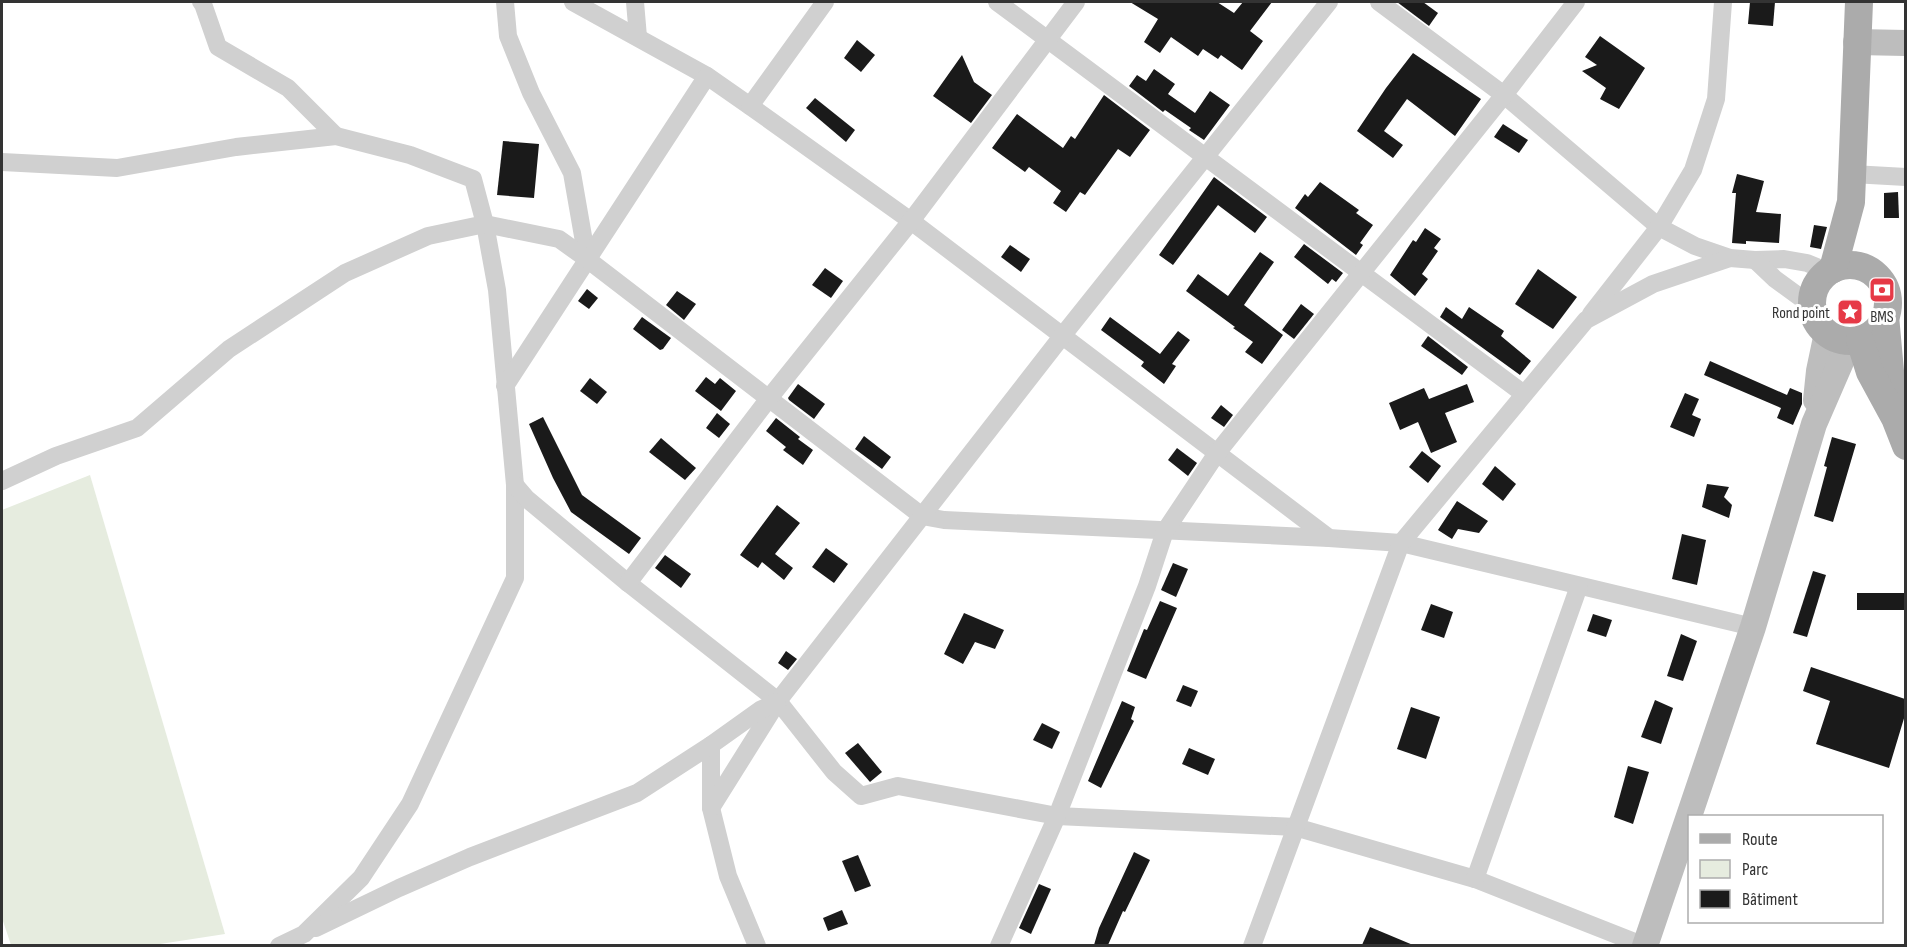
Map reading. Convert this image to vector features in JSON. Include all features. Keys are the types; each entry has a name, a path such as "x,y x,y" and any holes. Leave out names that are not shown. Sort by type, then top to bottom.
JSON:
{"main road":[{"path":"1831,270 1851,188 1859,2"},
{"path":"1845,338 1876,330 1887,308 1886,292 1862,245 1851,188"},
{"path":"1878,278 1858,266 1842,266 1831,270 1818,283 1812,298 1812,306 1815,317 1845,338 1870,372 1895,418 1905,446"},
{"path":"1885,316 1898,371 1895,418"}],"street":[{"path":"201,2 218,47 288,87 336,136"},
{"path":"505,2 508,36 531,93 572,173 587,259"},
{"path":"573,2 707,76 750,106 911,221 1329,538"},
{"path":"635,2 638,38"},
{"path":"750,106 825,2"},
{"path":"997,2 1524,394"},
{"path":"628,583 770,397 911,221 1076,2"},
{"path":"711,808 778,701 1063,335 1329,2"},
{"path":"1379,2 1504,95 1659,227 1695,246 1730,258 1784,259 1831,270"},
{"path":"999,945 1057,816 1147,586 1165,531 1217,453 1576,2"},
{"path":"1252,945 1401,543 1586,320 1659,227 1693,170 1716,99 1723,2"},
{"path":"1856,42 1905,43"},
{"path":"505,386 707,76"},
{"path":"2,162 117,168 236,147 336,136 410,155 473,179 497,290 515,485 514,578 410,804 361,878 304,934"},
{"path":"1851,188 1905,177"},
{"path":"2,481 56,456 137,428 229,349 345,273 428,236 484,224 559,239 770,397 922,516 944,520 1401,543 1753,627"},
{"path":"1586,320 1653,284 1730,258"},
{"path":"1755,260 1775,279 1812,306"},
{"path":"1689,815 1753,627 1814,424 1845,338"},
{"path":"515,485 527,499 628,583 778,701 834,772 861,796 898,786 1057,816 1295,827 1475,879 1645,945 1688,818"},
{"path":"1475,879 1580,586"},
{"path":"279,945 470,857 637,793 760,710 778,701"},
{"path":"711,745 711,808 729,876 757,945"}],"green space":[{"path":"90,475 225,934 147,946 11,945 2,918 2,510"}],"building":[{"path":"1130,2 1217,2 1234,13 1243,2 1272,2 1250,31 1263,41 1242,70 1221,55 1218,59 1203,49 1198,56 1171,37 1160,53 1144,42 1158,19"},
{"path":"1397,2 1423,2 1438,13 1429,26"},
{"path":"1750,2 1775,2 1773,26 1748,24"},
{"path":"1600,36 1645,68 1619,109 1600,99 1606,88 1582,71 1597,65 1585,57"},
{"path":"857,40 875,55 861,72 844,58"},
{"path":"1413,53 1481,99 1455,136 1407,99 1384,131 1403,145 1393,158 1357,131"},
{"path":"962,55 974,82 992,95 971,123 933,96"},
{"path":"1154,69 1175,84 1168,94 1195,113 1210,91 1230,105 1204,140 1189,130 1191,128 1165,110 1163,112 1129,86 1137,75 1146,81"},
{"path":"1104,95 1150,130 1130,157 1118,149 1085,195 1080,192 1066,212 1053,203 1061,191 1029,167 1025,172 992,148 1017,114 1063,148 1071,136 1075,139"},
{"path":"815,98 855,130 846,142 806,108"},
{"path":"1503,124 1528,140 1519,153 1494,137"},
{"path":"503,141 539,144 534,198 497,195"},
{"path":"1737,174 1764,181 1756,212 1781,214 1779,243 1746,241 1746,244 1732,243 1736,193 1732,193"},
{"path":"1214,177 1267,217 1255,233 1218,205 1173,265 1159,255"},
{"path":"1320,182 1359,210 1356,213 1373,225 1360,243 1363,245 1356,255 1295,208 1305,194 1308,197"},
{"path":"1898,192 1899,218 1884,218 1884,193"},
{"path":"1814,225 1827,227 1821,249 1810,247"},
{"path":"1425,228 1441,239 1434,248 1438,251 1422,274 1428,279 1415,296 1390,275 1413,240 1416,242"},
{"path":"1304,244 1343,273 1336,282 1332,279 1328,284 1294,257"},
{"path":"1010,245 1030,259 1021,272 1001,257"},
{"path":"1260,252 1274,262 1244,305 1283,335 1262,364 1245,352 1253,342 1186,291 1198,274 1228,296"},
{"path":"825,268 843,281 831,298 812,285"},
{"path":"1538,269 1577,297 1553,329 1515,304"},
{"path":"587,289 598,298 589,309 578,301"},
{"path":"677,291 696,304 684,320 666,305"},
{"path":"1301,304 1314,314 1294,339 1282,330"},
{"path":"1446,307 1462,319 1469,307 1504,331 1501,336 1531,361 1520,375 1440,317"},
{"path":"642,317 671,338 663,349 660,350 633,329"},
{"path":"1110,317 1160,354 1178,331 1190,340 1172,364 1176,366 1164,384 1141,366 1144,362 1101,330"},
{"path":"1428,336 1468,367 1462,375 1421,346"},
{"path":"1710,361 1787,395 1790,388 1802,393 1802,404 1793,425 1777,418 1781,408 1704,375"},
{"path":"706,377 715,384 720,378 736,391 721,411 695,391"},
{"path":"590,378 607,392 597,404 580,391"},
{"path":"798,384 825,404 814,419 788,398"},
{"path":"1467,384 1474,402 1445,413 1457,442 1431,453 1418,422 1400,430 1389,403 1424,388 1429,399"},
{"path":"1685,393 1699,399 1692,415 1701,419 1694,437 1670,427"},
{"path":"1221,405 1233,415 1224,427 1211,418"},
{"path":"717,413 730,424 719,438 706,428"},
{"path":"543,417 582,495 641,538 629,554 571,512 529,424"},
{"path":"776,418 813,450 803,465 783,450 786,447 766,431"},
{"path":"864,436 891,457 882,469 855,449"},
{"path":"1832,437 1856,444 1833,522 1814,516"},
{"path":"661,438 696,468 685,480 649,452"},
{"path":"1177,448 1197,463 1188,476 1168,460"},
{"path":"1422,451 1441,466 1428,483 1409,467"},
{"path":"1495,466 1516,484 1503,501 1482,484"},
{"path":"1707,484 1729,487 1724,497 1732,505 1729,518 1702,507"},
{"path":"1457,501 1488,521 1479,533 1458,529 1452,539 1438,530"},
{"path":"777,505 800,523 775,554 793,568 784,580 762,562 758,568 740,555"},
{"path":"1682,534 1706,540 1697,585 1672,579"},
{"path":"826,548 848,564 834,583 812,567"},
{"path":"665,555 691,574 681,588 655,568"},
{"path":"1173,563 1188,569 1176,597 1161,590"},
{"path":"1813,571 1826,575 1807,637 1793,633"},
{"path":"1857,593 1905,593 1905,610 1857,610"},
{"path":"1160,601 1177,608 1146,679 1127,671 1144,629 1147,630"},
{"path":"1431,604 1453,612 1444,638 1421,630"},
{"path":"964,613 1004,630 995,649 975,642 963,664 944,654"},
{"path":"1593,614 1612,620 1606,637 1587,631"},
{"path":"1681,634 1697,641 1683,681 1667,676"},
{"path":"786,651 797,659 788,670 778,663"},
{"path":"1811,667 1905,699 1905,715 1889,768 1816,744 1830,701 1803,691"},
{"path":"1183,685 1198,691 1191,707 1176,701"},
{"path":"1655,700 1673,708 1661,744 1641,737"},
{"path":"1122,701 1135,707 1131,719 1134,721 1101,788 1088,781"},
{"path":"1411,707 1440,717 1426,759 1397,749"},
{"path":"1042,723 1060,732 1052,749 1033,740"},
{"path":"858,743 882,772 870,782 845,753"},
{"path":"1189,748 1215,759 1208,775 1182,764"},
{"path":"1628,766 1649,772 1633,824 1614,817"},
{"path":"1134,852 1150,860 1108,945 1094,945 1099,928"},
{"path":"858,855 871,886 855,892 842,861"},
{"path":"1039,884 1051,889 1031,934 1019,928"},
{"path":"842,910 848,924 828,931 823,918"},
{"path":"1370,927 1413,945 1362,945"}],"place":[{"name":"BMS","path":"1882,290"},
{"name":"Rond point","path":"1850,312"}]}
